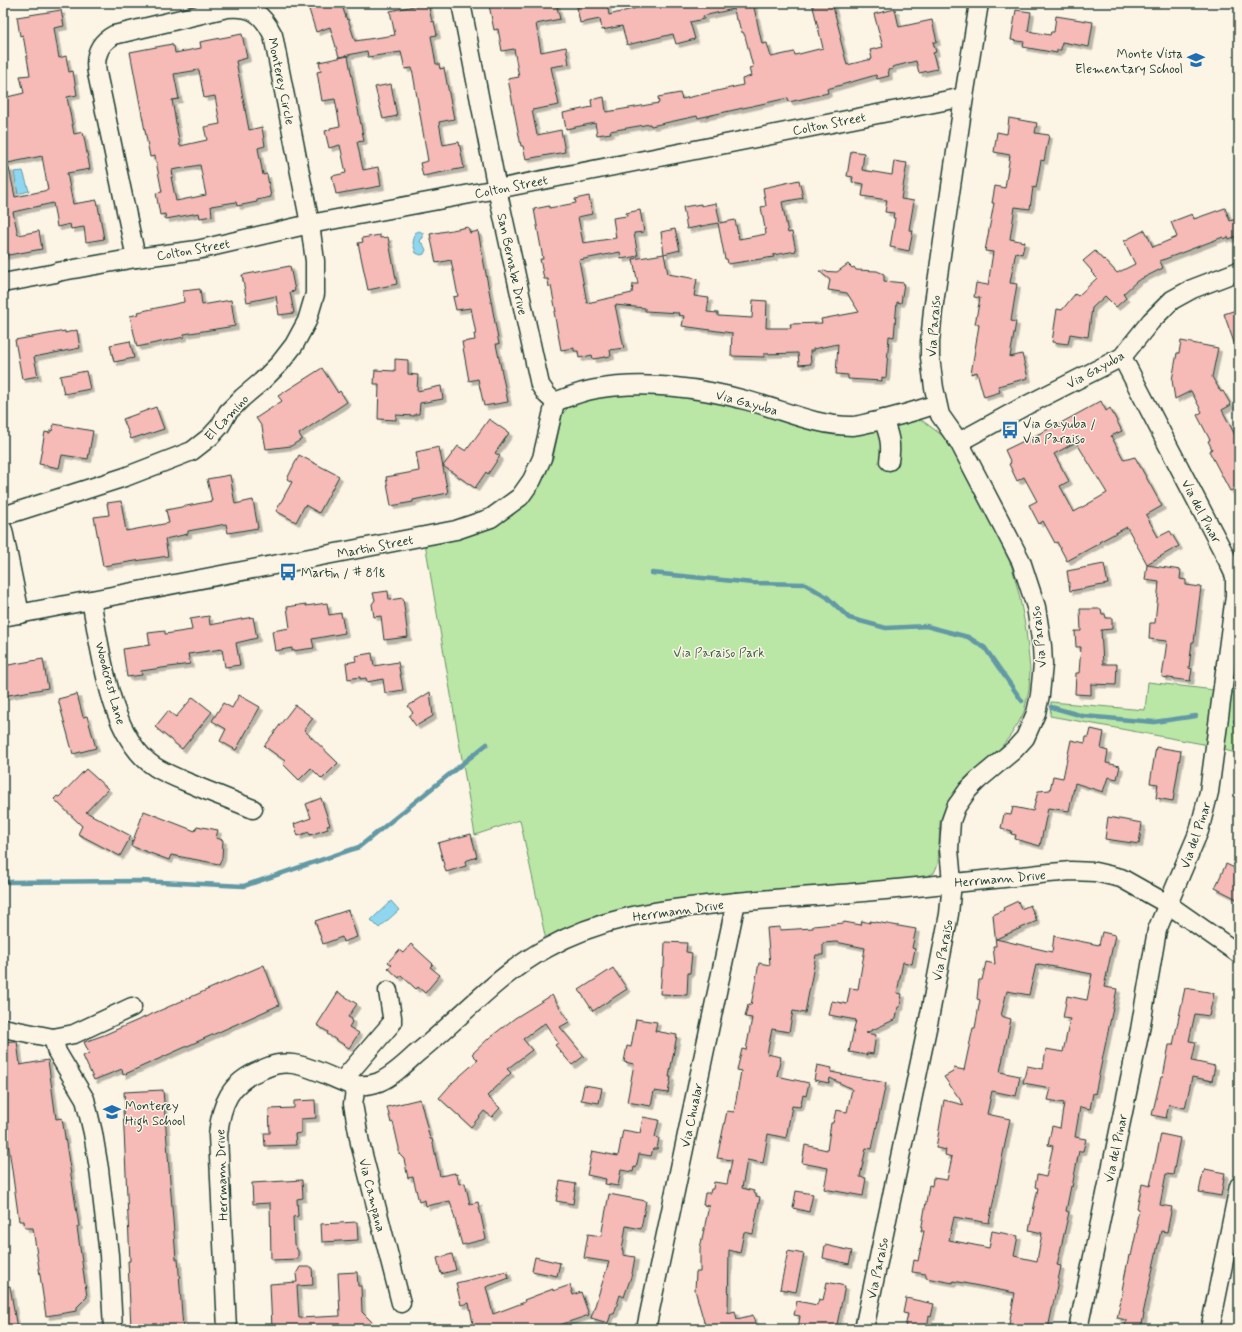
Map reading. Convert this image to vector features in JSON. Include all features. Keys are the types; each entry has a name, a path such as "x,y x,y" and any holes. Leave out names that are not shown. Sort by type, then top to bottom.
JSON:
{"street":[{"name":"San Bernabe Drive","path":"461,3 497,189 540,384 547,395 555,402"},
{"name":"Via Paraiso","path":"864,1329 929,1019 949,914 952,882 949,836 950,825 961,799 968,790 1014,750 1025,738 1032,725 1038,707 1043,664 1042,646 1036,607 1021,561 959,442 940,415 931,364 931,330 979,3"},
{"name":"Monterey Circle","path":"136,258 96,73 95,62 98,50 105,40 114,34 227,8 240,7 250,9 267,23 273,35 310,224"},
{"name":"Colton Street","path":"3,283 136,258 197,250 310,224 497,189 964,97"},
{"name":"El Camino","path":"3,516 125,477 192,451 210,437 220,426 228,412 280,363 294,345 307,321 315,294 315,262 310,224"},
{"name":"Via Gayuba","path":"959,442 1023,407 1122,358 1151,322 1172,300 1192,290 1239,271"},
{"name":"Via del Pinar","path":"1078,1329 1140,1030 1157,930 1169,905 1199,831 1209,792 1237,596 1235,576 1122,358"},
{"name":"Via Gayuba","path":"555,402 595,389 637,385 674,387 711,392 750,401 808,420 853,426 883,420 938,404"},
{"name":"Martin Street","path":"12,615 456,530 491,518 520,497 532,480 542,458 555,402"},
{"path":"883,420 891,439 889,461"},
{"path":"3,530 12,615"},
{"name":"Woodcrest Lane","path":"91,600 106,674 114,703 124,732 132,744 153,766 168,775 253,809"},
{"name":"Herrmann Drive","path":"227,1329 218,1135 220,1116 231,1091 242,1081 257,1071 284,1063 302,1065 349,1083 371,1085 380,1082 391,1075 437,1037 499,981 523,962 570,936 621,918 666,909 853,893 1070,871 1095,872 1121,878 1169,905 1239,954"},
{"name":"Via Chualar","path":"646,1329 736,902"},
{"path":"349,1083 392,1024 388,991"},
{"path":"3,1028 53,1038 74,1034 132,1007"},
{"path":"53,1038 57,1052 85,1099 93,1133 99,1168 109,1255 113,1329"},
{"name":"Via Campana","path":"349,1083 360,1143 401,1303"},
{"path":"1210,1329 1239,1186"}],"green space":[{"name":"Via Paraiso Park","path":"618,393 678,396 755,409 845,434 860,434 913,420 923,421 943,436 951,447 985,509 1012,567 1026,630 1030,669 1029,690 1024,712 1019,722 999,750 959,786 948,801 940,822 938,864 934,873 922,878 753,894 546,940 520,820 475,835 425,543 483,529 512,516 527,501 542,482 553,458 562,415 567,409 573,404 587,398"},
{"path":"1148,682 1239,693 1239,754 1203,744 1050,716 1051,702 1145,710"}],"water":[{"path":"23,171 29,191 18,194 14,172"},
{"path":"419,231 423,233 423,238 420,242 426,250 424,254 421,255 416,253 413,243 415,233"},
{"path":"391,901 399,910 379,928 371,920"}],"building":[{"path":"307,3 321,3 322,7 335,3 341,3 355,41 395,35 390,11 428,3 432,22 434,21 437,35 431,36 436,64 439,64 440,69 444,68 454,119 439,122 443,145 459,142 464,168 423,176 420,163 428,161 412,68 405,69 401,52 368,57 367,51 339,57 330,27 316,32"},
{"path":"499,3 556,3 560,19 536,24 541,52 566,47 569,64 551,67 559,105 532,110 537,135 561,130 565,152 526,159 523,146 521,146 508,79 519,77 514,49 502,51 498,29 494,30 489,5"},
{"path":"596,3 607,3 609,15 636,8 635,3 655,3 656,6 671,3 753,3 762,44 767,43 771,57 794,52 795,55 823,48 812,3 832,3 847,65 872,59 870,50 883,47 874,14 895,9 899,27 932,20 937,42 933,42 936,52 933,53 937,69 919,73 916,61 892,67 893,69 888,70 889,76 877,79 876,75 827,89 828,93 789,102 788,98 698,118 697,116 651,126 650,124 610,131 611,133 597,135 595,123 566,129 563,113 592,107 591,100 604,97 606,112 659,103 658,97 680,93 682,99 743,85 742,79 751,76 749,68 753,67 745,36 743,32 741,32 738,20 736,20 734,9 703,16 704,19 690,22 695,39 676,44 673,34 627,45 622,26 602,30 600,19 580,23 577,7"},
{"path":"61,10 64,26 54,28 59,58 66,56 69,72 73,71 77,95 67,97 74,134 83,132 90,169 67,173 73,204 97,200 104,239 86,242 84,227 71,229 70,224 57,227 53,203 13,212 18,235 39,231 42,249 3,256 3,169 9,168 15,197 48,190 42,156 3,164 3,98 24,93 20,76 30,75 23,35 20,36 17,17"},
{"path":"1016,10 1031,12 1028,31 1050,35 1051,32 1054,32 1056,16 1093,22 1089,47 1062,42 1061,50 1057,50 1057,53 1023,47 1024,42 1011,40"},
{"path":"242,34 247,58 236,61 249,130 262,127 265,146 258,148 263,175 267,174 271,197 257,200 257,202 237,206 236,202 211,206 212,216 200,218 199,213 166,219 165,214 160,215 156,193 162,192 155,156 150,157 130,52 172,44 172,46 174,46 175,53 201,48 200,42","holes":["199,70 204,98 215,96 220,124 204,127 207,140 180,146 172,100 179,99 174,74","200,165 206,195 176,201 171,177 173,177 172,170"]},
{"path":"348,56 364,141 357,142 363,170 378,167 381,186 336,194 332,176 346,173 340,145 329,148 325,131 330,130 330,128 340,126 335,99 322,101 317,72 321,71 319,62"},
{"path":"391,84 397,116 383,119 375,87"},
{"path":"1009,118 1037,123 1035,133 1049,135 1044,161 1041,160 1036,188 1033,187 1030,209 1015,207 1010,239 1025,242 1022,254 1016,252 1010,283 1017,284 1011,321 1016,322 1010,357 1022,354 1028,378 998,386 1000,392 984,397 977,372 971,374 979,325 975,324 980,298 974,297 976,283 988,285 993,252 985,251 994,203 992,203 995,186 1005,188 1010,155 994,152 997,132 1007,134"},
{"path":"851,151 864,153 862,170 892,175 894,161 907,163 901,199 914,201 909,230 913,231 909,251 890,247 895,218 893,218 894,213 885,212 887,200 862,196 864,184 852,182 853,177 847,176"},
{"path":"799,180 803,198 782,202 788,233 792,232 796,251 773,255 774,257 728,264 727,259 725,259 718,223 687,229 683,207 716,203 720,223 735,220 739,239 766,234 761,207 766,206 763,188"},
{"path":"589,196 592,214 578,217 583,243 616,238 613,218 627,216 626,213 640,210 644,232 634,233 638,256 621,259 620,252 579,260 587,303 632,293 633,284 638,284 633,259 664,254 668,274 697,279 694,296 709,298 707,312 718,313 718,316 752,318 753,300 767,301 766,328 791,328 790,324 822,323 821,319 859,312 847,293 828,290 830,280 819,271 837,272 848,264 856,270 877,271 884,274 884,281 904,283 901,303 897,302 894,337 889,336 886,378 882,377 882,381 848,379 848,375 836,374 838,344 813,349 813,351 810,351 811,364 799,365 798,353 764,354 764,357 731,356 732,333 682,326 684,316 678,315 679,313 645,311 645,308 615,305 624,348 610,350 611,356 593,359 592,355 579,358 578,351 574,351 574,348 561,350 551,286 549,287 548,279 544,279 540,259 543,259 534,209 576,203 575,199"},
{"path":"1225,208 1230,221 1239,218 1239,235 1229,239 1228,237 1224,239 1223,237 1160,261 1163,268 1137,281 1123,294 1126,298 1116,307 1105,296 1092,308 1088,337 1070,334 1068,344 1052,342 1057,309 1062,310 1075,294 1078,296 1097,278 1083,261 1095,251 1117,273 1135,264 1124,241 1145,230 1153,247 1177,237 1171,222 1192,214 1194,219"},
{"path":"468,227 470,233 478,231 499,344 496,344 508,402 484,406 478,379 469,381 462,342 475,340 474,334 476,334 471,308 456,310 453,297 458,296 451,260 436,263 430,234"},
{"path":"675,229 680,250 664,254 661,232"},
{"path":"380,235 380,238 388,237 397,284 368,290 358,243 363,242 362,238"},
{"path":"290,266 295,291 290,292 294,313 279,315 276,296 247,302 242,275"},
{"path":"200,289 202,305 231,300 235,326 184,334 184,337 137,347 130,316 139,314 138,312 184,302 183,291"},
{"path":"1239,309 1239,351 1237,351 1224,314"},
{"path":"77,330 80,348 34,357 38,376 22,379 15,340"},
{"path":"130,341 134,358 114,362 110,345"},
{"path":"1181,341 1218,348 1212,377 1221,392 1223,391 1231,405 1222,410 1235,435 1239,433 1239,487 1230,491 1209,451 1212,449 1208,441 1210,440 1197,415 1202,412 1191,391 1175,399 1172,380"},
{"path":"395,359 408,360 408,374 418,375 417,391 441,386 443,399 420,403 419,414 415,414 415,416 396,415 396,420 378,419 379,384 374,384 375,370 395,371"},
{"path":"322,368 338,393 340,391 347,402 299,434 302,439 291,446 266,449 262,427 256,418 282,401 278,396"},
{"path":"86,371 90,389 64,394 60,376"},
{"path":"1101,401 1106,411 1110,408 1122,431 1111,436 1124,460 1135,457 1162,506 1146,515 1158,537 1170,531 1179,546 1147,564 1127,527 1067,561 1057,542 1055,543 1043,521 1039,524 1029,505 1037,501 1024,477 1017,481 1009,464 1011,463 1005,450 1057,425","holes":["1076,442 1107,493 1074,512 1060,486 1069,481 1054,454"]},
{"path":"156,407 164,429 131,439 123,419"},
{"path":"489,419 509,433 495,453 500,456 488,474 486,472 475,488 443,466 458,446 466,451"},
{"path":"54,424 93,431 88,459 62,455 59,468 39,464 45,432 50,433 50,430 52,431"},
{"path":"439,447 448,493 391,506 386,477 419,471 416,452"},
{"path":"299,455 339,476 319,513 305,505 296,522 276,511 292,482 287,479"},
{"path":"230,475 235,504 253,500 258,528 228,533 226,524 188,531 188,534 165,539 168,556 103,566 94,517 109,515 107,503 121,501 126,531 169,523 166,510 212,501 207,479"},
{"path":"1104,564 1108,584 1070,591 1067,571"},
{"path":"1147,565 1181,570 1180,579 1186,580 1186,585 1201,587 1194,642 1192,642 1189,668 1192,669 1190,681 1162,677 1167,641 1149,639 1150,623 1155,623 1159,582 1145,580"},
{"path":"388,591 389,600 403,598 408,637 384,640 381,616 374,617 372,604 375,600 373,593"},
{"path":"327,603 329,615 341,613 345,633 312,639 314,648 292,651 292,648 275,651 272,631 290,628 287,607"},
{"path":"1080,609 1101,609 1102,614 1105,614 1106,618 1112,618 1112,629 1101,630 1103,664 1117,664 1116,685 1091,684 1091,695 1075,694 1076,673 1079,673 1081,647 1076,647 1075,631 1081,631"},
{"path":"209,616 210,625 253,617 257,638 236,643 240,665 225,667 222,649 188,654 190,664 141,671 142,675 127,677 123,649 150,645 148,633 165,631 165,634 192,630 190,619"},
{"path":"372,653 374,666 398,662 403,690 385,693 383,679 367,682 366,678 360,679 360,677 348,679 346,663 356,661 355,656"},
{"path":"43,659 48,688 3,696 3,666"},
{"path":"430,692 433,716 416,726 409,716 413,713 408,706"},
{"path":"77,694 83,717 87,716 96,748 73,754 58,699"},
{"path":"239,695 260,707 236,750 220,741 226,729 212,721 223,703 232,708"},
{"path":"193,697 212,712 182,749 155,727 168,711 176,717"},
{"path":"295,705 313,718 304,730 338,763 322,779 311,768 299,780 283,764 285,761 264,746"},
{"path":"1091,729 1104,732 1101,749 1108,751 1106,763 1120,766 1117,779 1108,777 1103,792 1075,783 1069,811 1048,808 1040,846 1015,839 1016,835 1011,834 1012,831 1001,828 1004,814 1011,815 1013,807 1033,811 1038,791 1050,790 1053,776 1063,778 1071,740 1085,743 1086,737 1089,737"},
{"path":"1156,747 1181,751 1173,801 1156,798 1158,784 1150,783"},
{"path":"86,769 108,789 86,812 131,836 120,856 78,834 82,826 54,799 57,796 59,797"},
{"path":"321,798 330,825 327,826 328,829 310,835 309,832 298,836 294,824 311,818 306,804"},
{"path":"144,811 195,831 197,826 218,830 216,838 223,840 222,858 219,864 171,855 169,860 131,846"},
{"path":"1108,817 1142,823 1139,844 1105,839"},
{"path":"471,834 477,857 465,861 466,866 446,872 438,843"},
{"path":"1226,864 1239,870 1239,900 1215,888"},
{"path":"1018,901 1021,909 1030,905 1037,921 996,939 1052,952 1054,936 1099,945 1102,932 1115,935 1104,987 1117,989 1095,1094 1093,1093 1090,1109 1080,1107 1075,1137 1086,1139 1083,1151 1079,1151 1066,1211 1069,1212 1057,1265 1061,1266 1048,1329 1008,1329 1015,1293 953,1281 953,1283 926,1278 926,1274 912,1272 914,1260 918,1261 924,1231 921,1231 929,1185 932,1186 933,1178 947,1180 952,1157 945,1155 946,1150 936,1148 944,1100 964,1105 944,1077 953,1072 954,1068 964,1070 973,1028 975,1028 980,1000 977,999 979,980 982,980 986,962 995,964 993,946 996,946 993,915 1004,910 1003,908","holes":["1039,964 1092,974 1087,1000 1067,996 1063,1018 1070,1019 1063,1052 1046,1049 1043,1069 1027,1066 1023,1083 1051,1088 1048,1100 1064,1103 1060,1128 1052,1126 1048,1145 1053,1146 1046,1177 1037,1175 1035,1187 1038,1188 1029,1230 1042,1233 1037,1261 1014,1256 1018,1236 992,1231 989,1248 949,1240 954,1217 989,1223 1010,1119 987,1114 992,1091 1016,1096 1020,1076 1000,1072 1011,1019 1001,1016 1007,991 1029,995 1036,965 1039,966"]},
{"path":"348,910 357,937 343,942 342,937 323,944 315,921"},
{"path":"862,921 916,929 912,948 915,949 912,964 903,962 897,993 902,994 896,1019 866,1033 876,1035 873,1054 867,1053 867,1055 849,1052 856,1020 829,1015 832,1001 847,1004 850,988 858,989 865,948 836,942 823,943 823,955 816,955 805,1013 793,1011 789,1032 772,1029 767,1054 781,1057 777,1076 809,1083 806,1096 803,1095 800,1107 792,1106 786,1138 768,1134 763,1163 747,1160 742,1188 754,1191 756,1196 760,1197 753,1234 744,1232 740,1253 729,1250 728,1313 735,1311 737,1319 753,1315 756,1329 706,1329 695,1290 696,1272 700,1272 700,1248 709,1206 703,1205 705,1193 710,1193 711,1189 713,1189 714,1182 727,1184 732,1160 717,1158 727,1111 734,1112 741,1071 737,1070 742,1049 746,1050 752,1018 745,1017 748,1005 751,1005 759,963 770,965 767,928 780,927 780,930 813,928 813,926 844,922 861,925"},
{"path":"665,942 687,943 686,952 692,953 690,973 688,973 687,995 660,994 662,967 664,967"},
{"path":"411,944 433,964 430,967 440,975 425,993 418,987 416,989 401,975 399,978 388,968 392,965 388,962 399,950 403,953"},
{"path":"264,965 279,1005 123,1075 122,1069 94,1080 83,1056 89,1053 84,1042 104,1035"},
{"path":"613,968 627,989 593,1011 579,990"},
{"path":"1185,988 1214,993 1209,1016 1195,1014 1189,1041 1196,1042 1192,1061 1215,1066 1212,1081 1192,1077 1185,1108 1169,1104 1166,1118 1152,1115 1161,1077 1163,1077 1169,1045 1173,1045"},
{"path":"338,992 357,1004 348,1017 352,1019 349,1027 359,1033 349,1048 327,1034 328,1032 317,1025"},
{"path":"552,995 569,1022 560,1027 584,1056 572,1065 555,1045 558,1043 545,1023 523,1039 532,1050 507,1069 511,1073 487,1096 500,1108 492,1117 484,1111 471,1127 439,1098 453,1082 478,1060 472,1054 489,1038 515,1018"},
{"path":"636,1019 657,1022 655,1031 677,1035 669,1077 671,1077 668,1093 654,1091 651,1106 627,1102 634,1064 624,1062 627,1046 631,1047"},
{"path":"17,1041 20,1065 48,1060 56,1119 62,1118 79,1226 77,1227 87,1297 77,1307 77,1311 46,1316 33,1228 25,1228 24,1221 19,1221 4,1112 3,1113 3,1042"},
{"path":"817,1065 832,1068 831,1072 886,1083 872,1149 866,1148 860,1177 866,1178 863,1196 824,1189 828,1168 802,1163 805,1145 827,1150 831,1123 833,1123 836,1110 847,1112 852,1089 830,1078 829,1083 814,1080"},
{"path":"584,1085 602,1088 599,1103 581,1100"},
{"path":"163,1090 183,1329 131,1329 128,1261 130,1261 123,1109 125,1108 124,1092"},
{"path":"420,1099 430,1139 432,1139 440,1176 455,1173 455,1175 457,1174 459,1184 465,1183 470,1204 478,1202 486,1239 462,1245 450,1201 426,1206 425,1200 419,1202 413,1177 408,1178 404,1159 399,1154 393,1122 391,1123 387,1107"},
{"path":"315,1100 316,1118 301,1119 301,1133 295,1134 296,1145 265,1146 264,1133 270,1133 269,1109 294,1108 294,1101"},
{"path":"643,1117 659,1120 655,1137 659,1138 657,1149 653,1149 651,1156 639,1154 636,1168 634,1167 633,1172 621,1170 618,1186 605,1184 606,1179 587,1175 592,1151 618,1156 623,1130 640,1133"},
{"path":"1161,1134 1180,1138 1173,1175 1166,1174 1160,1205 1172,1207 1167,1232 1161,1231 1141,1329 1125,1329 1126,1320 1117,1318 1129,1255 1131,1256 1138,1224 1136,1224 1139,1209 1137,1208 1142,1184 1150,1186"},
{"path":"1205,1169 1225,1173 1221,1196 1199,1192"},
{"path":"302,1180 303,1198 297,1199 298,1216 293,1217 294,1244 298,1251 298,1259 271,1260 270,1203 253,1204 252,1183"},
{"path":"560,1181 576,1184 573,1204 556,1201"},
{"path":"796,1191 813,1194 809,1212 793,1208"},
{"path":"609,1194 646,1201 641,1229 626,1226 622,1250 623,1255 635,1257 632,1274 624,1297 620,1295 614,1314 611,1314 608,1323 591,1318 609,1262 584,1258 588,1234 601,1236"},
{"path":"357,1222 358,1240 322,1242 321,1224"},
{"path":"825,1245 852,1251 849,1264 823,1258"},
{"path":"788,1251 804,1254 796,1292 780,1289"},
{"path":"452,1254 456,1270 441,1274 437,1258"},
{"path":"535,1257 560,1263 557,1276 532,1271"},
{"path":"300,1267 312,1267 313,1285 297,1286 299,1318 340,1316 338,1273 357,1272 358,1286 361,1286 362,1312 374,1324 359,1327 359,1329 272,1329 270,1284 297,1282 296,1274"},
{"path":"507,1271 509,1278 486,1287 493,1314 525,1302 524,1300 553,1289 553,1291 570,1285 573,1295 581,1292 589,1315 548,1329 474,1329 469,1303 461,1305 456,1283"},
{"path":"827,1282 845,1286 836,1329 798,1329 800,1316 794,1315 797,1301 817,1305 819,1299 823,1300"},
{"path":"10,1286 17,1329 3,1329 3,1287"},
{"path":"906,1298 934,1304 931,1317 929,1316 927,1329 905,1327 908,1314 903,1313"}],"waterway":[{"path":"652,573 753,583 805,584 827,597 849,618 886,628 926,626 968,637 985,648 1022,701"},
{"path":"1051,707 1083,716 1154,722 1196,716"},
{"path":"3,882 139,881 244,886 359,847 487,744"}],"place":[{"name":"Monte Vista Elementary School","path":"1196,60"},
{"name":"Via Gayuba / Via Paraiso","path":"1010,430"},
{"name":"Martin / # 818","path":"288,572"},
{"name":"Monterey High School","path":"112,1112"}]}
